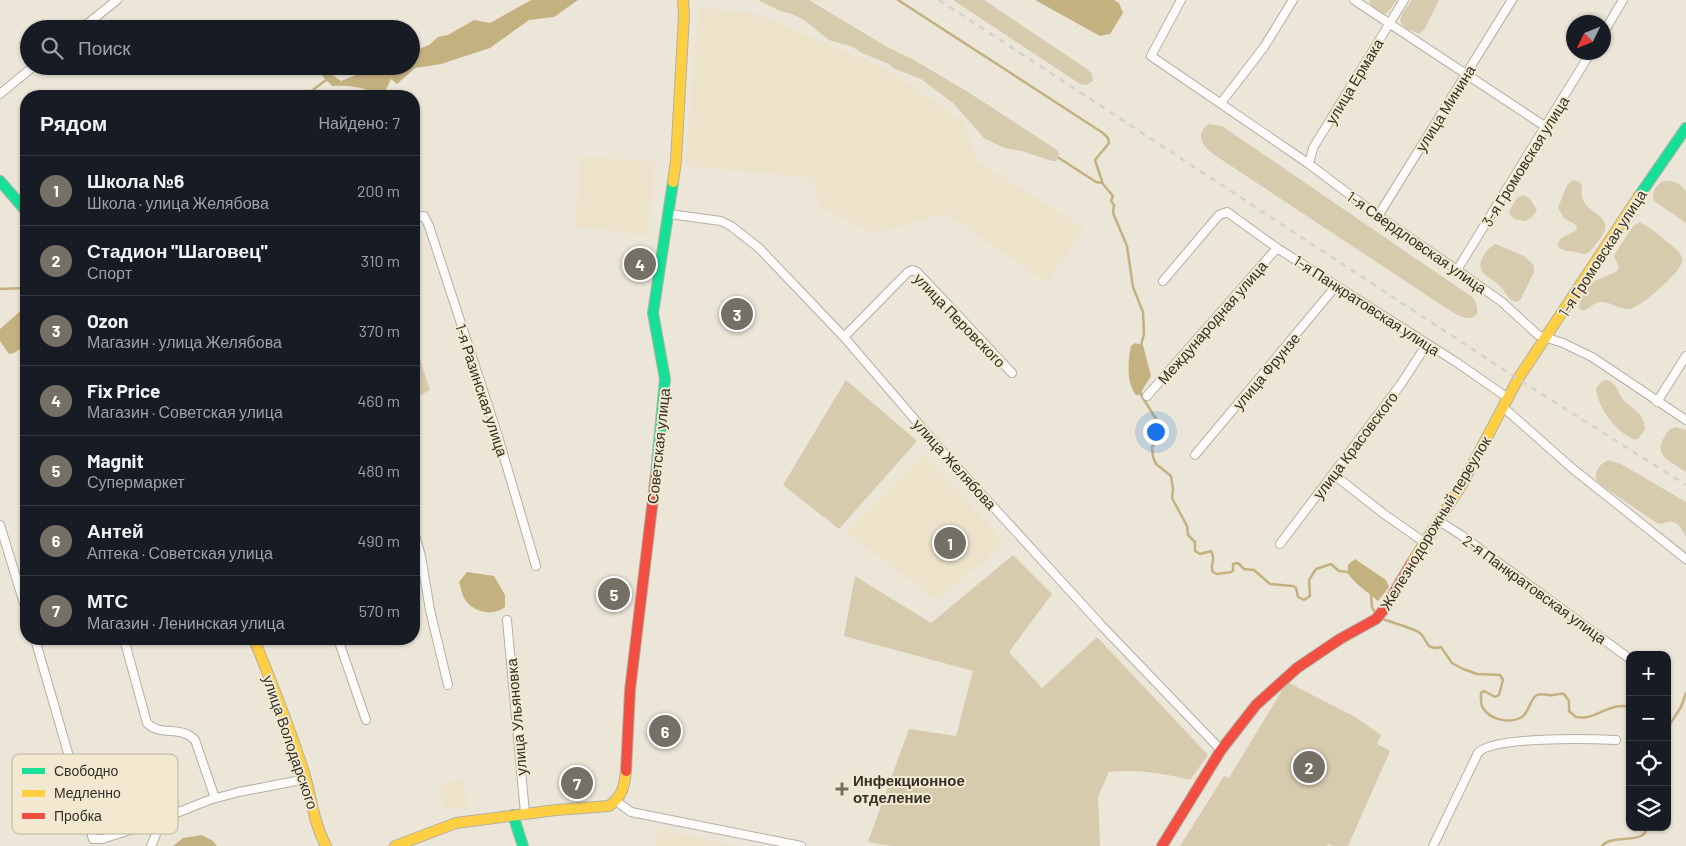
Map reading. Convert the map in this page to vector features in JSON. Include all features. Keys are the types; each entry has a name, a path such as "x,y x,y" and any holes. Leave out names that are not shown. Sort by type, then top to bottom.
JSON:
{"street":[{"path":"92,20 117,0"},
{"name":"Советская улица","path":"616,801 624,789 628,760 630,690 654,497 665,379 653,313 670,214 676,153 684,15 683,0"},
{"name":"1-я Свердловская улица","path":"1181,0 1150,56 1309,164 1378,216 1458,270 1502,302 1538,335 1563,343 1592,357 1686,420"},
{"path":"1221,103 1264,48 1293,0"},
{"path":"1354,0 1546,128"},
{"name":"улица Ермака","path":"1309,164 1313,148 1404,0"},
{"name":"улица Минина","path":"1378,216 1512,0"},
{"path":"1611,20 1623,0"},
{"name":"3-я Громовская улица","path":"1458,270 1586,60"},
{"path":"0,94 23,75"},
{"name":"1-я Громовская улица","path":"1518,379 1547,338 1598,256 1686,128"},
{"path":"0,181 20,204"},
{"name":"1-я Панкратовская улица","path":"1163,281 1219,215 1227,212 1277,248 1427,344 1506,403 1573,469 1686,558"},
{"name":"улица Желябова","path":"670,214 721,221 732,226 758,248 844,337 935,443 1056,576 1221,750"},
{"name":"1-я Разинская улица","path":"420,217 424,216 429,226 497,433 536,566"},
{"name":"Международная улица","path":"1147,396 1277,248"},
{"name":"улица Перовского","path":"844,337 912,270 917,272 1012,373"},
{"name":"улица Фрунзе","path":"1195,455 1336,286"},
{"name":"улица Красовского","path":"1280,544 1401,384 1427,344"},
{"path":"1657,402 1686,356"},
{"name":"Железнодорожный переулок","path":"1162,846 1221,750 1256,705 1297,668 1376,618 1385,608 1424,542 1461,486 1518,379"},
{"path":"1333,474 1384,514 1424,542"},
{"name":"2-я Панкратовская улица","path":"1439,521 1461,535 1626,656"},
{"path":"0,525 20,590"},
{"path":"420,569 448,685"},
{"name":"улица Ульяновка","path":"508,620 525,813"},
{"path":"37,645 68,754"},
{"path":"126,645 147,723 156,730 180,731 191,735 195,740 215,798"},
{"name":"улица Володарского","path":"256,645 289,726 306,779 320,834 326,846"},
{"path":"340,645 366,720"},
{"path":"1433,846 1478,753 1483,748 1554,739 1616,740"},
{"path":"178,812 215,798 306,779"},
{"path":"395,846 456,824 525,813 609,806 616,801 631,812 800,846"},
{"path":"513,815 523,846"},
{"path":"92,834 93,839 102,839 118,834"},
{"path":"151,846 156,834"}],"shaded area":[{"path":"531,0 578,0 554,17 529,20 490,48 441,64 420,67 420,48 429,45 438,37 448,35 474,20 490,23"},
{"path":"758,0 809,0 968,92 1057,150 1058,158 1056,161 1052,161 1022,151 1004,148 984,138 953,103 921,79 893,68 889,64 862,53 853,47 829,40 804,20"},
{"path":"953,0 984,0 1087,69 1092,74 1093,81 1087,85 1080,84"},
{"path":"1035,0 1114,0 1119,3 1123,13 1110,34 1100,36"},
{"path":"1370,0 1397,0 1386,14 1377,12 1372,8"},
{"path":"1412,0 1439,0 1420,34 1405,28 1400,21 1402,14"},
{"path":"699,7 754,13 887,69 963,122 978,162 1085,228 1047,283 947,214 873,233 820,207 813,178 685,166"},
{"path":"322,75 332,75 341,81 356,75 407,75 397,84 391,79 386,90 367,90 356,87 332,86"},
{"path":"1208,124 1222,126 1472,297 1476,303 1477,314 1472,318 1467,318 1452,312 1213,154 1203,143 1201,136"},
{"path":"581,156 655,162 648,235 575,227"},
{"path":"1573,180 1579,182 1582,186 1582,197 1586,205 1602,218 1605,223 1605,229 1601,238 1590,251 1584,254 1564,250 1557,245 1561,238 1577,230 1576,225 1564,218 1558,208 1567,185"},
{"path":"1664,181 1676,183 1686,192 1686,223 1654,201 1655,189"},
{"path":"1524,195 1530,199 1537,210 1532,217 1525,221 1515,219 1509,211 1517,198"},
{"path":"1640,222 1678,251 1682,259 1680,267 1659,289 1635,307 1626,309 1600,302 1583,311 1579,308 1586,291 1595,281 1617,271 1619,267 1614,256 1633,226"},
{"path":"1496,244 1526,257 1534,266 1534,272 1521,299 1517,302 1511,300 1497,283 1482,272 1480,265 1484,254"},
{"path":"20,311 20,349 9,354 0,341 0,329"},
{"path":"1135,343 1143,345 1151,376 1139,395 1136,395 1133,390 1129,378 1131,346"},
{"path":"420,359 430,390 420,396"},
{"path":"846,380 917,441 839,529 783,485"},
{"path":"1607,380 1615,385 1622,398 1642,418 1645,429 1639,438 1635,440 1621,431 1604,412 1597,396 1596,388 1602,381"},
{"path":"1675,427 1686,430 1686,472 1666,459 1661,450 1664,437 1670,429"},
{"path":"924,454 1005,543 937,601 846,532"},
{"path":"1609,460 1621,464 1686,502 1686,537 1676,523 1666,522 1661,524 1655,522 1600,484 1596,479 1597,470 1603,463"},
{"path":"1013,555 1052,594 1009,652 1042,688 1097,637 1208,755 1190,780 1150,772 1109,772 1098,796 1100,846 891,846 868,842 909,729 956,736 973,671 844,636 855,576 931,623"},
{"path":"1355,559 1386,580 1389,587 1378,601 1348,574 1348,565"},
{"path":"467,572 494,576 505,595 505,607 495,612 484,612 469,605 459,582"},
{"path":"1287,682 1355,717 1381,735 1377,744 1390,751 1348,846 1328,844 1327,846 1180,846 1224,776 1229,778"},
{"path":"463,779 468,807 444,811 439,784"},
{"path":"659,829 739,846 655,846"},
{"path":"202,835 213,841 217,846 173,846 183,838"}],"waterway":[{"path":"898,0 1108,138 1109,143 1095,160 1103,184 1113,196 1111,201 1114,205 1113,213 1127,246 1133,287 1143,312 1144,334 1141,345"},
{"path":"313,90 326,80"},
{"path":"1059,158 1096,182 1102,183"},
{"path":"0,289 20,288"},
{"path":"1141,392 1161,427 1160,436 1152,447 1153,457 1156,464 1171,476 1172,498 1187,526 1188,535 1195,542 1195,551 1200,554 1211,551 1213,554 1213,572 1217,574 1231,572 1233,571 1233,564 1238,563 1244,569 1254,570 1270,584 1293,586 1296,588 1298,597 1304,600 1310,596 1309,580 1316,569 1331,564 1339,571 1348,572"},
{"path":"1371,595 1372,607 1375,613"},
{"path":"1383,619 1418,631 1429,646 1441,647 1452,663 1463,669 1477,674 1500,675 1503,680 1499,695 1495,697 1484,691 1481,693 1482,706 1486,712 1495,718 1512,720 1522,717 1531,702 1540,694 1564,694 1569,701 1569,711 1576,717 1588,717 1618,706 1626,706"},
{"path":"1671,722 1681,707 1686,693"},
{"path":"1602,846 1613,840 1641,836 1646,831"}],"railway":[{"path":"939,0 1518,379 1686,485"}],"traffic: fast":[{"path":"1639,196 1686,128"},
{"path":"0,181 20,204"},
{"path":"656,474 665,379 653,313 673,182"},
{"path":"513,815 523,846"}],"traffic: slow":[{"path":"673,182 676,161 684,15 683,0"},
{"path":"1411,564 1461,486 1518,379 1639,196"},
{"path":"256,645 294,742 316,821 326,846"},
{"path":"395,846 456,823 556,810 609,806 622,791 626,771"}],"traffic: jam":[{"path":"626,771 630,690 656,474"},
{"path":"1162,846 1221,750 1256,705 1297,668 1340,639 1376,619 1385,608 1411,564"}],"place":[{"name":"Fix Price","path":"640,264"},
{"name":"Ozon","path":"737,314"},
{"name":"Школа №6","path":"950,543"},
{"name":"Magnit","path":"614,594"},
{"name":"Антей","path":"665,731"},
{"name":"Стадион \"Шаговец\"","path":"1309,767"},
{"name":"МТС","path":"577,783"},
{"name":"Инфекционное отделение","path":"842,789"}]}
